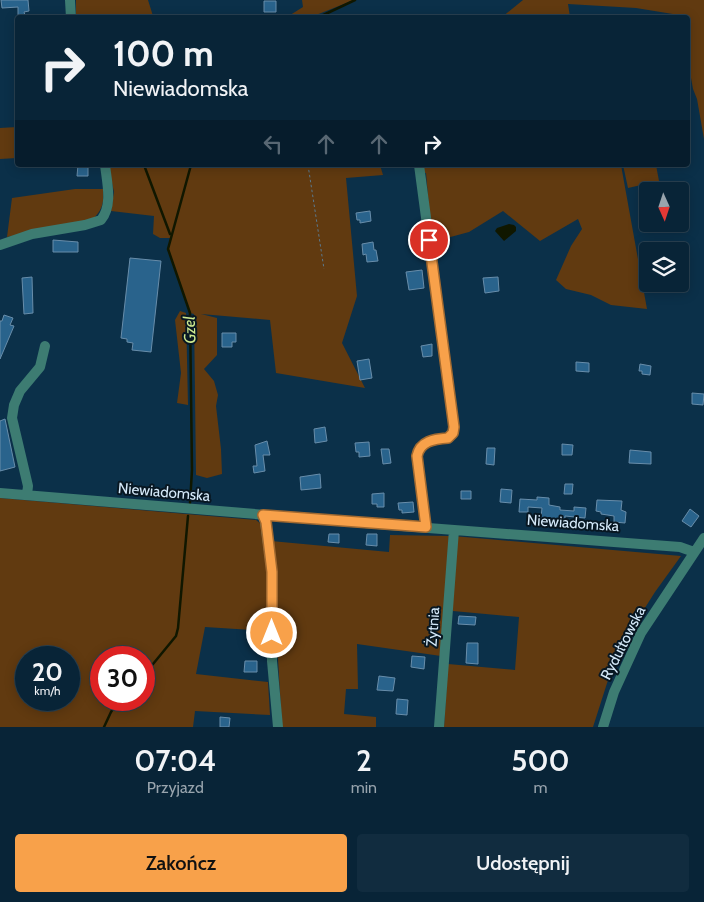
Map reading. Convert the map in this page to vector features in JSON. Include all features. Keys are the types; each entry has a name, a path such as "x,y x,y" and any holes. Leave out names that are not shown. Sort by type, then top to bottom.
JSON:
{"street":[{"path":"70,0 71,15"},
{"path":"0,245 32,234 85,225 101,220 108,206 105,167"},
{"path":"419,167 454,427 453,433 448,438 423,444 418,448 417,456 426,527"},
{"path":"27,495 28,486 12,418 20,391 40,367 45,346"},
{"name":"Niewiadomska","path":"0,493 680,547 694,552"},
{"path":"263,515 267,529 272,572 272,661 278,727"},
{"name":"Żytnia","path":"440,727 454,530"},
{"name":"Rydułtowska","path":"603,727 614,692 641,633 704,538"}],"path":[{"path":"308,167 324,269"}],"shaded area":[{"path":"76,0 148,0 153,15 76,15"},
{"path":"302,0 354,0 316,15 290,15 303,7"},
{"path":"523,0 704,0 704,139 690,72 690,15 636,8 568,4 570,15 504,15"},
{"path":"15,127 15,158 0,159 0,128"},
{"path":"108,167 381,167 383,175 346,178 357,296 342,343 365,388 276,373 270,320 201,314 217,318 217,355 204,369 214,381 218,395 216,406 222,474 207,478 196,475 194,314 190,313 168,249 170,238 160,238 153,234 154,216 111,211 114,192"},
{"path":"422,167 621,167 639,265 639,292 644,292 647,309 611,305 591,295 566,289 556,280 571,246 582,229 578,219 540,241 503,211 469,232 432,242 426,173 423,173"},
{"path":"623,167 656,167 659,181 639,182 639,186 628,188"},
{"path":"75,189 103,189 102,205 93,219 7,237 12,198"},
{"path":"509,224 516,227 516,231 504,241 495,231 497,228"},
{"path":"180,311 186,313 188,405 177,403 181,373 175,320"},
{"path":"0,498 256,520 261,524 267,578 267,631 205,627 196,674 268,682 270,715 195,711 193,727 0,727"},
{"path":"390,535 449,536 441,656 357,644 358,689 346,689 344,714 376,717 376,727 282,727 271,541 389,552"},
{"path":"453,536 681,556 655,592 617,652 593,727 444,727 448,664 515,670 519,617 453,611"}],"building":[{"path":"1,0 28,0 29,11 24,12 25,15 18,15 18,7 2,8"},
{"path":"264,1 276,1 276,12 264,12"},
{"path":"78,167 88,167 88,176 77,176"},
{"path":"370,211 371,221 360,223 360,220 357,220 356,213"},
{"path":"53,240 78,242 78,252 53,252"},
{"path":"373,242 378,261 367,262 366,254 363,255 362,244"},
{"path":"130,258 161,261 151,352 132,350 133,343 121,338"},
{"path":"422,270 424,288 409,290 406,272"},
{"path":"32,277 33,313 24,314 22,278"},
{"path":"498,277 499,291 485,293 483,278"},
{"path":"4,315 13,318 10,325 14,326 0,359 0,321 2,321"},
{"path":"222,333 236,333 236,342 232,342 232,347 222,347"},
{"path":"432,344 432,356 423,357 421,346"},
{"path":"369,359 372,378 360,380 357,361"},
{"path":"576,362 589,363 589,372 576,371"},
{"path":"640,364 651,366 650,375 642,374 642,371 639,371"},
{"path":"692,393 704,394 703,405 692,404"},
{"path":"5,419 15,467 0,471 0,421"},
{"path":"325,427 327,441 315,443 314,429"},
{"path":"267,441 270,455 263,455 265,471 254,473 253,466 257,466 255,445"},
{"path":"369,442 370,456 359,457 359,452 356,452 355,443"},
{"path":"562,444 573,445 572,455 562,455"},
{"path":"487,448 495,448 494,465 486,464"},
{"path":"381,449 389,449 391,463 383,464"},
{"path":"630,450 651,452 651,464 629,463"},
{"path":"320,474 321,488 301,490 300,477"},
{"path":"565,484 573,484 572,494 564,494"},
{"path":"501,489 512,490 511,503 500,502"},
{"path":"461,491 471,491 471,499 461,499"},
{"path":"384,493 384,507 377,507 377,504 372,504 372,494"},
{"path":"537,497 549,498 549,505 560,507 560,510 574,511 574,507 586,508 585,518 565,516 565,521 541,518 542,508 528,507 528,512 519,512 520,499 537,500"},
{"path":"597,500 622,501 621,510 626,512 625,523 614,522 614,516 601,514 601,512 596,511"},
{"path":"413,502 414,512 402,513 402,510 399,510 398,503"},
{"path":"690,509 699,516 691,527 682,521"},
{"path":"329,534 339,534 339,543 328,542"},
{"path":"367,534 377,534 377,546 366,545"},
{"path":"459,616 476,617 475,625 458,624"},
{"path":"467,643 478,643 478,664 466,663"},
{"path":"412,656 425,657 424,669 411,667"},
{"path":"245,661 257,661 257,672 244,672"},
{"path":"379,676 395,678 393,691 377,690"},
{"path":"397,699 408,700 407,715 396,714"},
{"path":"220,717 230,718 229,727 220,727"}],"waterway":[{"name":"Gzel","path":"323,15 355,0"},
{"path":"145,167 170,234"},
{"name":"Gzel","path":"190,167 168,249 190,313 192,470 190,503"},
{"name":"Gzel","path":"155,662 176,636 178,628 188,516"},
{"name":"Gzel","path":"104,727 112,711"}],"route":[{"path":"272,633 272,572 266,522 263,515 426,527 417,456 418,448 437,439 448,438 453,433 454,427 429,240"}]}
